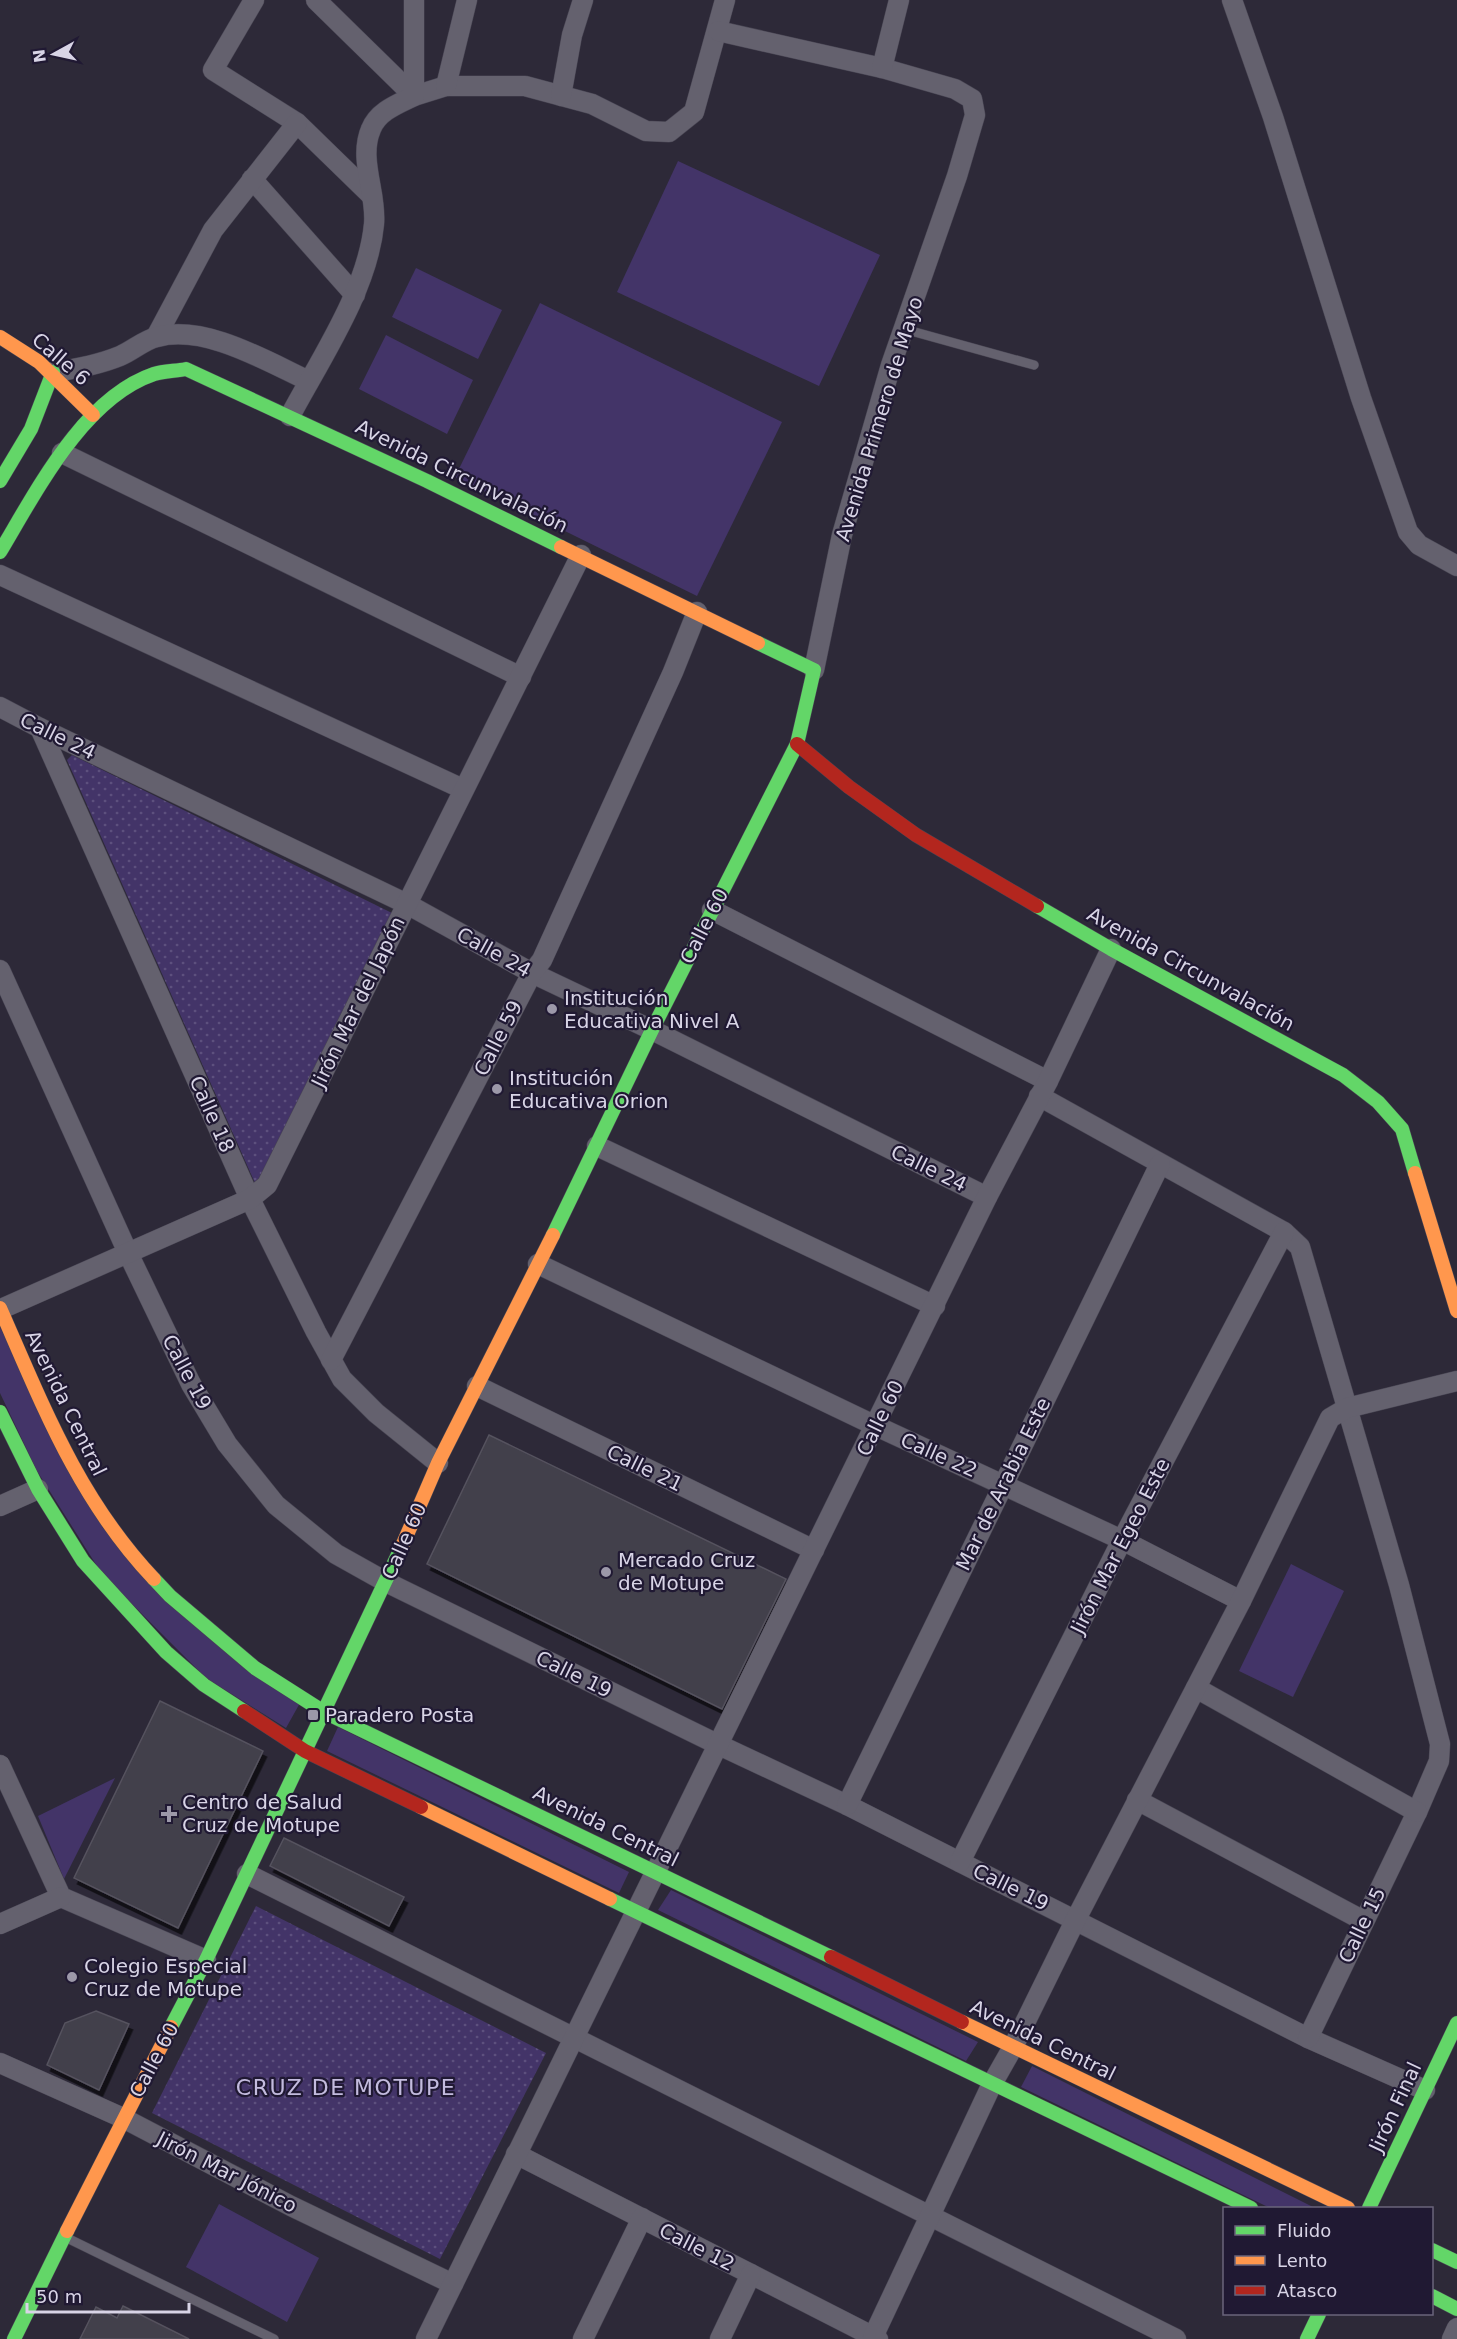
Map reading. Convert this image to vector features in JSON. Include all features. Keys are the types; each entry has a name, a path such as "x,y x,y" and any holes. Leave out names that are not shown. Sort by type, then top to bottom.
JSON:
{"street":[{"path":"254,0 213,70 297,123 372,196"},
{"path":"316,0 414,96"},
{"path":"414,0 414,96"},
{"path":"446,86 467,0"},
{"path":"561,96 572,35 583,0"},
{"path":"290,416 361,282 375,222 367,150 371,128 386,110 414,96 446,86 525,86 591,104 646,131 669,132 694,112 725,0"},
{"path":"1232,0 1273,117 1361,398 1408,532 1419,545 1457,566"},
{"path":"718,31 882,68 896,1"},
{"name":"Avenida Primero de Mayo","path":"798,744 842,535 891,365 957,176 975,115 972,99 955,89 882,68"},
{"path":"156,337 213,230 297,123"},
{"path":"252,179 355,295"},
{"path":"0,481 29,436 43,406 53,372 88,367 122,355 156,337 188,334 239,348 309,381"},
{"name":"Calle 6","path":"0,337 21,348 53,372 93,414"},
{"name":"Avenida Circunvalación","path":"0,552 62,453 93,414 124,388 158,373 186,369 581,555 814,670"},
{"path":"62,453 521,677"},
{"name":"Jirón Mar del Japón","path":"0,1309 250,1199 267,1185 581,555"},
{"path":"0,575 464,789"},
{"name":"Calle 59","path":"331,1359 532,973 542,960 673,672 697,612"},
{"name":"Calle 24","path":"0,707 407,904 532,973 652,1030 987,1197"},
{"name":"Calle 18","path":"40,728 250,1199 331,1359 342,1379 376,1413 438,1463"},
{"name":"Avenida Circunvalación","path":"798,744 849,787 916,835 1111,950 1343,1075 1377,1102 1402,1129 1457,1311"},
{"name":"Calle 60","path":"14,2339 123,2118 206,1960 386,1582 438,1463 712,910 798,744"},
{"path":"712,910 1043,1089 1160,1164 1284,1232"},
{"name":"Calle 60","path":"426,2339 987,1197 1111,950"},
{"name":"Calle 19","path":"0,970 128,1253 191,1384 227,1444 276,1505 336,1554 386,1582 718,1745 847,1805 1308,2037 1425,2091"},
{"path":"597,1146 935,1306"},
{"name":"Mar de Arabia Este","path":"847,1805 1160,1164"},
{"name":"Calle 15","path":"1284,1232 1300,1246 1399,1585 1440,1744 1439,1761 1417,1812 1308,2037"},
{"name":"Jirón Mar Egeo Este","path":"960,1862 1122,1540 1284,1232"},
{"name":"Calle 22","path":"538,1264 876,1426 1122,1540 1241,1601"},
{"name":"Avenida Central","path":"0,1309 57,1439 94,1504 132,1556 170,1596 255,1668 324,1712 1346,2207"},
{"path":"875,2338 992,2084 1241,1601 1330,1418 1347,1408 1457,1381"},
{"name":"Calle 21","path":"477,1386 814,1550"},
{"path":"0,1412 38,1489 82,1561 166,1652 204,1685 305,1751 1249,2207"},
{"path":"0,1506 38,1489"},
{"path":"1196,1688 1417,1812"},
{"path":"0,1765 61,1897 206,1960"},
{"path":"1137,1800 1364,1921"},
{"path":"247,1874 1176,2339"},
{"path":"0,1924 61,1897"},
{"name":"Jirón Final","path":"1369,2207 1457,2023"},
{"name":"Jirón Mar Jónico","path":"0,2063 123,2118 291,2206 453,2284"},
{"name":"Calle 12","path":"516,2154 875,2338"},
{"path":"583,2339 642,2218"},
{"path":"1433,2251 1457,2262"},
{"path":"720,2339 751,2274"},
{"path":"1433,2297 1457,2309"},
{"path":"1307,2339 1318,2315"},
{"path":"1452,2339 1457,2328"}],"lane":[{"path":"904,329 1034,365"},
{"path":"64,2237 274,2339"}],"shaded area":[{"path":"678,161 880,255 819,386 617,292"},
{"path":"416,268 502,310 478,359 392,317"},
{"path":"540,303 782,422 697,596 455,477"},
{"path":"386,335 473,380 447,434 359,389"},
{"path":"72,755 396,915 261,1182 255,1183 67,760"},
{"path":"0,1327 103,1528 300,1703 286,1728 206,1678 102,1574 37,1471 0,1393"},
{"path":"1291,1564 1344,1591 1293,1697 1239,1671"},
{"path":"338,1727 629,1872 619,1893 327,1751"},
{"path":"115,1778 64,1879 38,1816"},
{"path":"671,1890 978,2042 966,2061 658,1910"},
{"path":"256,1906 546,2053 440,2259 152,2113"},
{"path":"1032,2066 1313,2207 1268,2207 1021,2087"},
{"path":"219,2204 319,2258 287,2322 186,2267"}],"building":[{"name":"Mercado Cruz de Motupe","path":"489,1435 786,1579 722,1709 427,1564"},
{"name":"Centro de Salud Cruz de Motupe","path":"160,1701 263,1751 178,1928 74,1878"},
{"path":"284,1838 404,1897 389,1926 270,1866"},
{"path":"96,2011 129,2024 99,2090 47,2065 65,2023"},
{"path":"123,2306 189,2339 80,2339 96,2307 117,2318"}],"traffic: fast":[{"path":"0,552 29,502 64,450 105,404 128,386 154,374 186,369 427,481 561,547"},
{"path":"0,481 31,429 53,372"},
{"path":"553,1235 652,1030 797,744 814,670 758,643"},
{"path":"1037,906 1111,949 1343,1075 1378,1102 1402,1129 1415,1173"},
{"path":"0,1412 38,1489 83,1561 166,1652 204,1685 244,1711"},
{"path":"171,2027 206,1960 403,1544"},
{"path":"154,1579 170,1596 255,1668 324,1712 831,1957"},
{"path":"610,1899 1249,2207"},
{"path":"1369,2207 1457,2023"},
{"path":"14,2339 67,2231"},
{"path":"1433,2250 1457,2262"},
{"path":"1433,2297 1457,2309"},
{"path":"1307,2339 1319,2315"}],"traffic: slow":[{"path":"0,337 39,362 93,415"},
{"path":"561,547 758,643"},
{"path":"1415,1173 1457,1311"},
{"path":"403,1544 438,1463 553,1235"},
{"path":"0,1308 65,1451 104,1517 154,1579"},
{"path":"421,1807 610,1899"},
{"path":"962,2022 1346,2207"},
{"path":"67,2231 171,2027"}],"traffic: jam":[{"path":"797,744 849,787 916,835 1037,906"},
{"path":"244,1711 305,1751 421,1807"},
{"path":"831,1957 962,2022"}],"place":[{"name":"Institución Educativa Nivel A","path":"552,1009"},
{"name":"Institución Educativa Orion","path":"497,1089"},
{"name":"Mercado Cruz de Motupe","path":"606,1572"},
{"name":"Paradero Posta","path":"313,1715"},
{"name":"Centro de Salud Cruz de Motupe","path":"169,1814"},
{"name":"Colegio Especial Cruz de Motupe","path":"72,1977"}],"district":[{"name":"CRUZ DE MOTUPE","path":"346,2087"}]}
